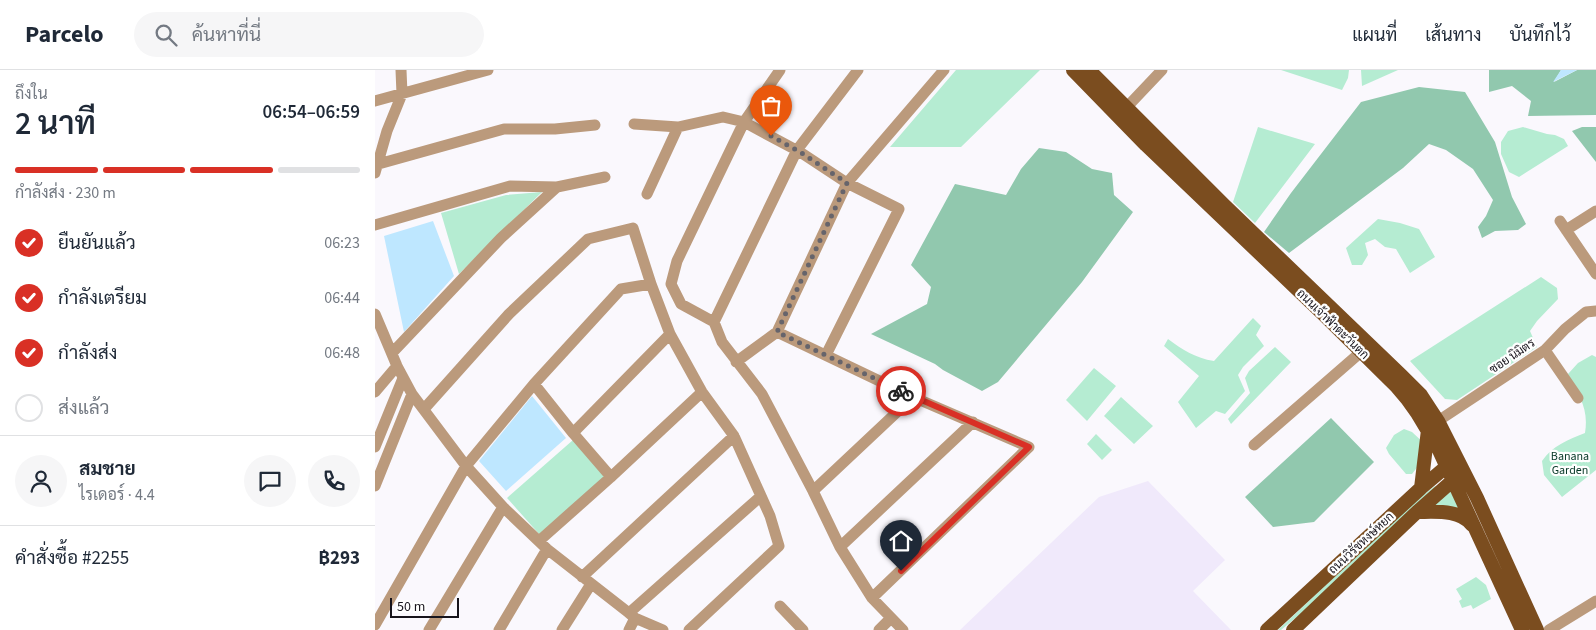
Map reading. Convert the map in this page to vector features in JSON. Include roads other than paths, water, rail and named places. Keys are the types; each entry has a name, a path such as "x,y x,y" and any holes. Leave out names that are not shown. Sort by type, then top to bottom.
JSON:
{"main road":[{"name":"ถนนเจ้าฟ้าตะวันตก","path":"1073,70 1146,145 1361,352 1433,425"},
{"name":"ถนนเจ้าฟ้าตะวันตก","path":"1089,70 1224,205 1421,395 1433,425 1458,476 1537,630"},
{"path":"1421,488 1433,425"},
{"name":"ถนนวิรัชหงษ์หยก","path":"1267,630 1421,488 1452,462"},
{"name":"ถนนเจ้าฟ้าตะวันตก","path":"1458,476 1477,531 1522,630"},
{"name":"ถนนวิรัชหงษ์หยก","path":"1293,630 1417,512 1458,476"},
{"path":"1417,512 1458,515 1469,521 1477,531"}],"street":[{"path":"376,167 387,131 402,94 401,70"},
{"path":"375,101 488,70"},
{"path":"780,70 744,122 677,261 671,284 681,304 714,322 722,342 761,394 813,491 840,547 872,598 903,630"},
{"path":"714,322 797,150 859,70"},
{"path":"736,362 777,332 847,183 944,70"},
{"path":"1126,108 1162,70"},
{"path":"634,124 678,127 723,117 744,122 797,150 847,183 899,210 826,355"},
{"path":"376,167 504,129 555,130 595,125"},
{"path":"647,194 678,127"},
{"path":"375,225 509,186 557,187 605,177"},
{"path":"392,354 501,238 557,187"},
{"path":"1596,211 1563,226 1596,272"},
{"path":"424,409 509,314 588,239 633,228 670,334 702,392 734,436 770,516 779,546 689,630"},
{"path":"375,625 467,466 534,384 621,290 651,284"},
{"name":"ซอย นิมิตร","path":"1433,425 1545,350 1565,329 1586,312 1596,311"},
{"path":"375,316 397,366 413,394 467,466 503,507 543,545 632,615 663,630"},
{"path":"777,332 913,397 1029,447 872,598"},
{"path":"573,433 670,334"},
{"path":"1545,350 1578,398"},
{"path":"1254,445 1361,352"},
{"path":"375,392 397,366"},
{"path":"375,447 403,378"},
{"path":"534,384 573,433 611,476"},
{"path":"499,630 543,545 611,476 702,392"},
{"path":"375,486 413,394"},
{"path":"813,491 913,397"},
{"path":"840,547 973,422"},
{"path":"562,630 587,580 734,436"},
{"path":"629,630 632,615 761,496"},
{"path":"429,630 503,507"},
{"path":"1549,630 1596,601"},
{"path":"780,606 795,628"},
{"path":"879,630 891,618"}],"water":[{"path":"1561,70 1577,70 1553,82"},
{"path":"433,221 454,276 404,332 384,236"},
{"path":"532,396 566,438 506,491 479,461"}],"park label":[{"name":"Banana Garden","path":"1570,463"}]}
